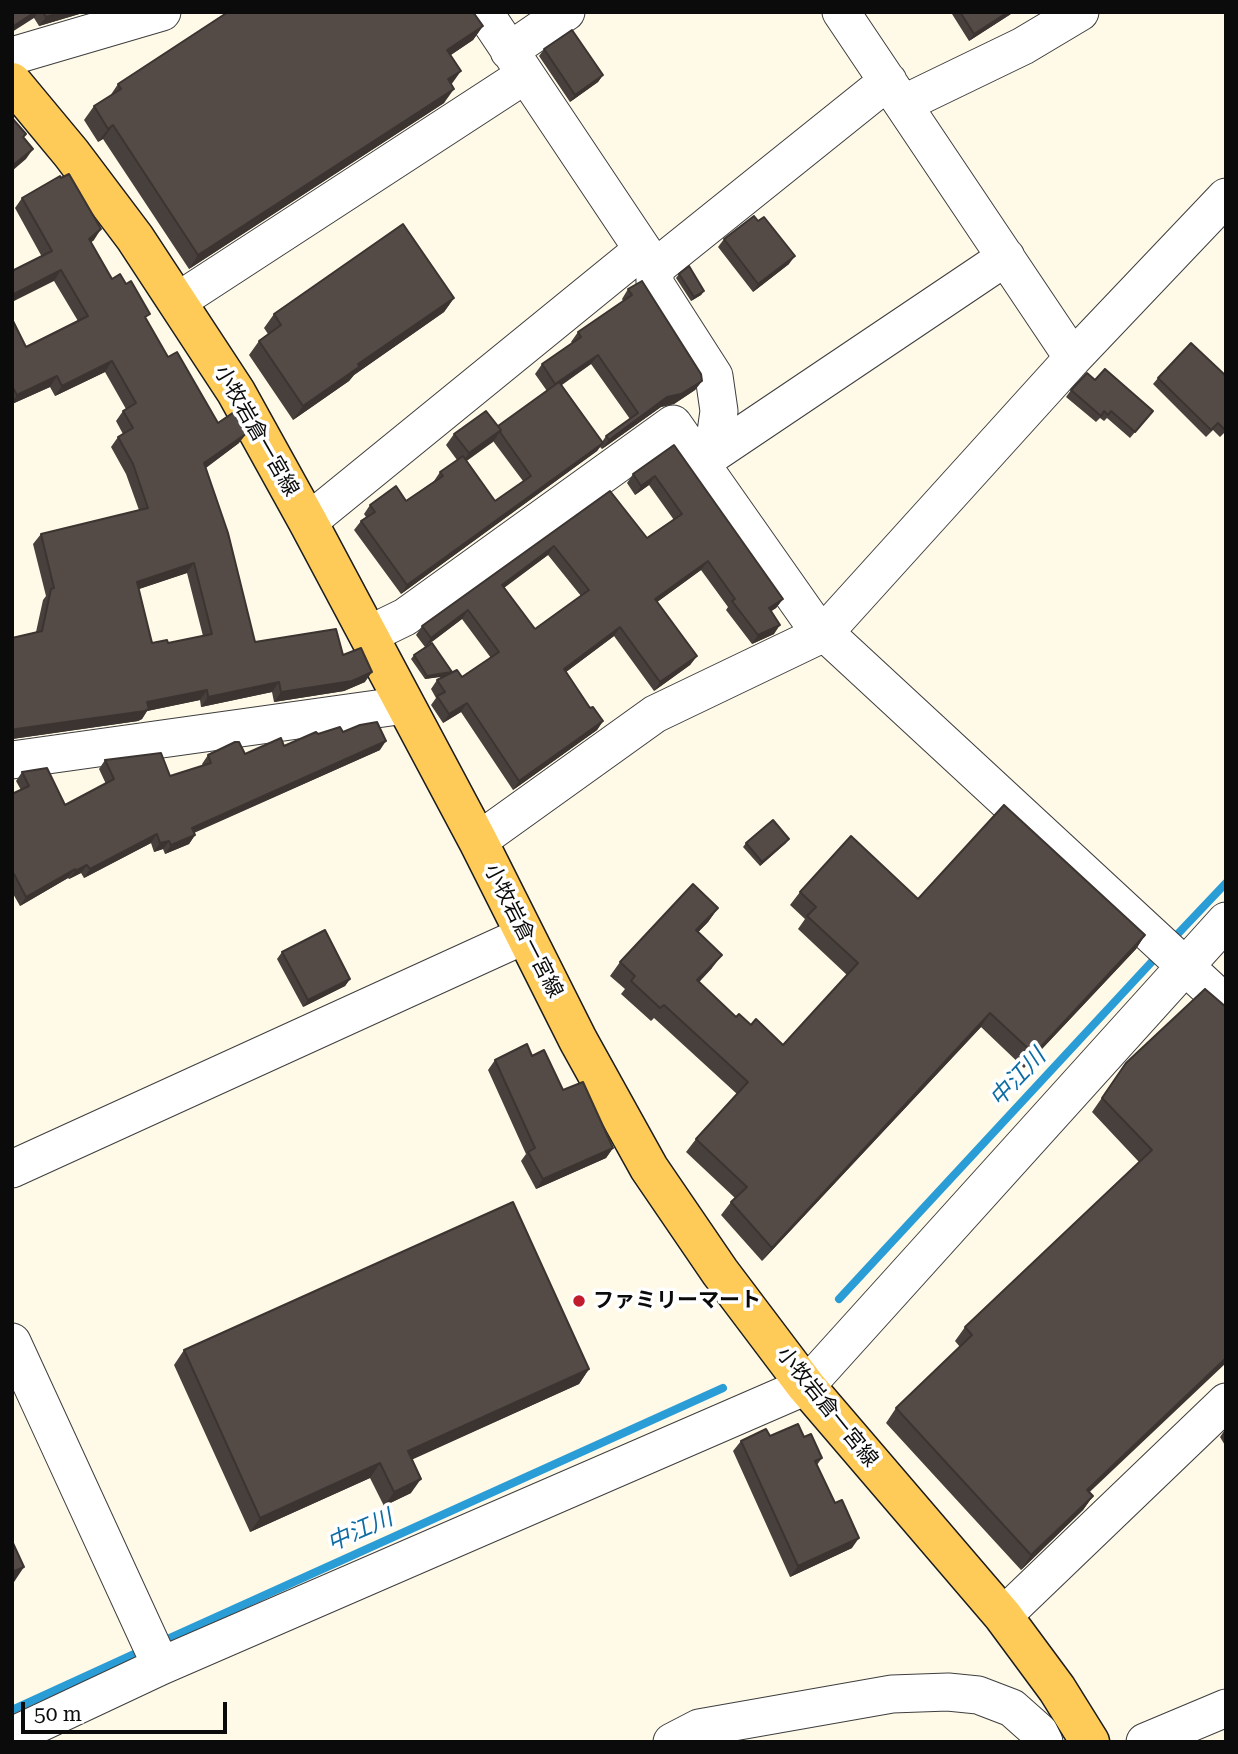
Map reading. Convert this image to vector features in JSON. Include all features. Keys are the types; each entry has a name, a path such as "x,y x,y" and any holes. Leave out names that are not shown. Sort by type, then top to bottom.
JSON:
{"main road":[{"name":"小牧岩倉一宮線","path":"12,82 72,153 135,238 236,392 478,841 578,1040 649,1168 720,1272 806,1386 1003,1616 1057,1689 1090,1742"}],"street":[{"path":"12,56 162,12"},
{"path":"484,12 648,259 655,284 714,376 719,411 706,459"},
{"path":"178,301 517,63 566,12"},
{"path":"841,12 1073,358"},
{"path":"308,522 648,259 895,92 1023,46 1080,12"},
{"path":"478,841 655,714 824,633 1073,358 1226,197"},
{"path":"706,459 1006,257"},
{"path":"368,635 405,617 673,424 706,459 810,619 1226,1004"},
{"path":"12,760 405,705"},
{"path":"12,1736 160,1665 806,1386 1181,963 1226,921"},
{"path":"12,1169 525,935"},
{"path":"12,1342 160,1665"},
{"path":"1003,1616 1226,1402"},
{"path":"672,1742 699,1728 892,1694 948,1692 978,1695 1012,1708 1039,1732 1044,1742"},
{"path":"1145,1742 1226,1708"}],"building":[{"path":"12,12 35,12 12,27"},
{"path":"43,12 61,12 46,17"},
{"path":"228,12 473,12 483,26 447,50 461,71 448,79 454,89 198,255 113,125 108,129 94,106 121,89 118,84"},
{"path":"960,12 1008,12 974,34"},
{"path":"572,30 603,75 575,95 544,49"},
{"path":"12,118 26,134 23,137 33,149 12,166"},
{"path":"69,174 101,229 89,239 112,279 120,274 126,284 131,281 150,314 145,317 168,357 177,352 218,423 234,412 247,433 204,463 228,533 255,642 336,629 343,655 361,648 372,672 352,681 281,692 279,682 208,697 207,690 147,702 149,709 145,711 12,731 12,638 42,631 51,589 54,588 41,534 148,508 133,464 118,437 133,428 123,411 136,403 112,361 62,386 57,376 17,395 12,388 12,319 26,347 88,316 61,270 12,295 12,271 52,251 22,198 60,176 61,178","holes":["194,563 212,634 168,643 167,640 152,643 137,582"]},
{"path":"754,216 758,221 764,217 795,256 758,284 724,239"},
{"path":"403,224 454,298 358,364 359,367 303,406 259,341 281,325 274,314"},
{"path":"689,266 704,291 694,297 679,274"},
{"path":"642,281 701,374 702,381 681,394 667,397 609,440 606,436 638,413 598,355 555,384 542,364 581,337 578,332 632,295 628,289"},
{"path":"1191,343 1226,376 1225,430 1218,423 1211,430 1158,378"},
{"path":"1105,369 1153,411 1135,432 1111,411 1108,415 1104,411 1101,416 1071,390 1087,373 1095,380"},
{"path":"559,382 603,443 407,585 361,521 375,512 370,505 396,486 406,501 443,476 440,472 463,456 495,501 531,476 498,426"},
{"path":"486,411 501,430 469,453 454,434"},
{"path":"674,445 783,599 769,608 780,625 758,635 732,601 735,599 708,561 655,599 697,656 660,682 620,627 564,669 590,708 593,707 603,721 519,781 467,703 449,714 437,696 445,692 437,680 457,670 462,677 499,652 468,610 431,638 422,626 610,491 647,538 682,514 655,476 641,486 633,474","holes":["554,546 589,590 535,629 502,585"]},
{"path":"432,643 452,672 427,676 414,655"},
{"path":"377,722 386,741 192,828 195,835 171,845 169,841 160,843 157,834 90,869 87,865 75,869 26,897 14,874 12,875 12,794 29,786 22,772 47,768 65,805 114,779 105,760 161,753 170,776 211,763 208,755 235,742 239,742 245,754 281,738 284,746 316,732 318,734 340,727 343,732"},
{"path":"1004,805 1145,935 1034,1054 990,1013 772,1248 731,1202 747,1187 696,1139 748,1082 664,1005 660,1008 631,981 635,976 620,962 693,884 718,908 696,930 722,955 697,980 736,1017 739,1014 751,1025 756,1019 783,1045 858,963 807,916 816,907 800,892 851,836 918,899"},
{"path":"773,820 789,839 762,862 746,843"},
{"path":"325,930 350,979 308,1000 282,952"},
{"path":"1205,989 1226,1007 1226,1358 1087,1490 1093,1496 1031,1555 896,1408 972,1335 965,1327 1152,1150 1102,1098 1126,1063"},
{"path":"527,1044 532,1056 544,1050 563,1090 583,1082 613,1148 543,1179 528,1152 535,1148 495,1060"},
{"path":"513,1202 589,1369 408,1451 421,1479 394,1492 380,1463 260,1518 184,1350"},
{"path":"798,1424 804,1437 811,1434 822,1458 815,1461 835,1503 842,1500 859,1538 798,1566 741,1441 766,1429 770,1436"},
{"path":"12,1541 24,1567 12,1572"}],"waterway":[{"name":"中江川","path":"1172,940 1226,883"},
{"name":"中江川","path":"839,1299 1159,954"},
{"name":"中江川","path":"161,1642 723,1388"},
{"name":"中江川","path":"12,1710 143,1650"}],"place":[{"name":"ファミリーマート","path":"579,1301"}]}
